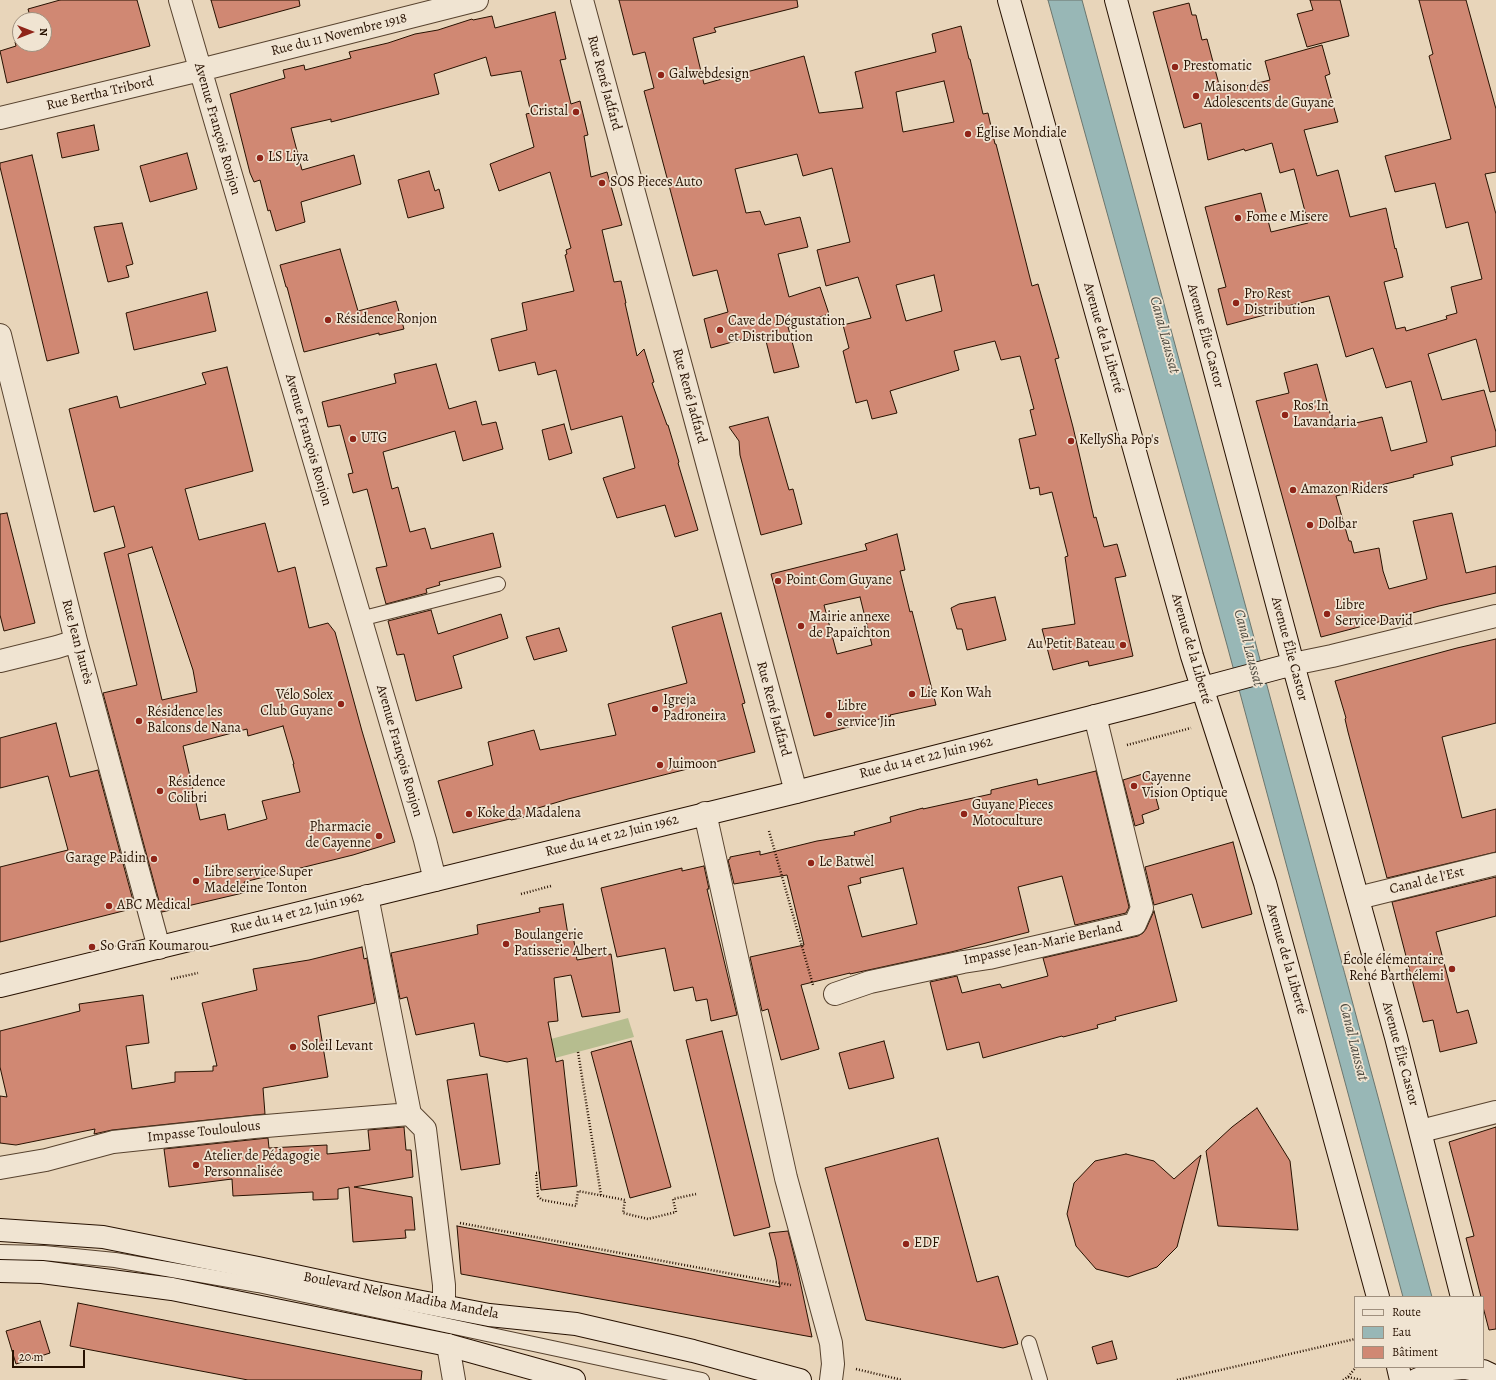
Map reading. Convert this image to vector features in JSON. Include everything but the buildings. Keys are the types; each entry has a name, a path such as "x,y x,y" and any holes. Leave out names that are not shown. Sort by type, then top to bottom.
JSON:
{"street":[{"name":"Avenue François Ronjon","path":"180,0 425,840 435,880"},
{"name":"Rue du 11 Novembre 1918","path":"200,70 477,0"},
{"name":"Rue René Jadfard","path":"582,0 796,792"},
{"name":"Avenue de la Liberté","path":"1009,0 1202,689 1265,883 1378,1296"},
{"name":"Avenue Élie Castor","path":"1116,0 1293,664 1421,1131 1462,1296"},
{"name":"Rue Bertha Tribord","path":"0,118 200,70"},
{"name":"Rue Jean Jaurès","path":"0,335 76,641 159,948"},
{"name":"Rue du 14 et 22 Juin 1962","path":"0,986 796,792 1202,689 1270,669 1332,656 1496,616"},
{"path":"0,662 76,641"},
{"name":"Impasse Jean-Marie Berland","path":"835,994 870,982 963,962 989,958 1135,924 1142,908 1095,716"},
{"path":"705,813 786,1178 831,1343 833,1364 831,1380"},
{"name":"Canal de l'Est","path":"1358,898 1496,864"},
{"path":"367,896 410,1114 425,1129 444,1285 444,1306"},
{"path":"1421,1131 1496,1112"},
{"name":"Impasse Touloulous","path":"0,1168 46,1160 113,1142 254,1127 410,1114"},
{"name":"Boulevard Nelson Madiba Mandela","path":"0,1230 103,1237 488,1315 576,1324 693,1351 800,1380"},
{"path":"0,1271 42,1272 172,1289 448,1345 574,1380"},
{"path":"448,1345 454,1380"},
{"path":"1399,1368 1412,1380 1440,1370 1482,1373"}],"lane":[{"path":"360,619 498,584"},
{"path":"0,1252 44,1252 115,1260 258,1285 702,1380"},
{"path":"1029,1343 1040,1380"}],"path":[{"path":"1123,746 1191,728 1196,730"},
{"path":"769,831 816,996 835,994"},
{"path":"521,894 551,886"},
{"path":"171,979 198,973"},
{"path":"578,1052 601,1195"},
{"path":"540,1173 536,1173 538,1196 542,1200 576,1206 578,1191 601,1195 625,1200 622,1213 648,1219 676,1212 673,1199 696,1194"},
{"path":"457,1222 794,1286"},
{"path":"1177,1380 1354,1339"},
{"path":"852,1368 902,1380"},
{"path":"1343,1380 1348,1377 1355,1368"},
{"path":"1348,1377 1361,1380"}],"green space":[{"path":"628,1018 634,1037 555,1058 551,1039"}],"water":[{"name":"Canal Laussat","path":"1048,0 1082,0 1432,1296 1403,1296 1227,645"}],"place":[{"name":"Prestomatic","path":"1175,67"},
{"name":"Galwebdesign","path":"661,75"},
{"name":"Maison des Adolescents de Guyane","path":"1196,96"},
{"name":"Cristal","path":"576,112"},
{"name":"Église Mondiale","path":"968,134"},
{"name":"LS Liya","path":"260,158"},
{"name":"SOS Pieces Auto","path":"602,183"},
{"name":"Fome e Misere","path":"1238,218"},
{"name":"Pro Rest Distribution","path":"1236,303"},
{"name":"Résidence Ronjon","path":"328,320"},
{"name":"Cave de Dégustation et Distribution","path":"720,330"},
{"name":"Ros'In Lavandaria","path":"1285,415"},
{"name":"UTG","path":"353,439"},
{"name":"KellySha Pop's","path":"1071,441"},
{"name":"Amazon Riders","path":"1293,490"},
{"name":"Dolbar","path":"1310,525"},
{"name":"Point Com Guyane","path":"778,581"},
{"name":"Libre Service David","path":"1327,614"},
{"name":"Mairie annexe de Papaïchton","path":"801,626"},
{"name":"Au Petit Bateau","path":"1123,645"},
{"name":"Lie Kon Wah","path":"912,694"},
{"name":"Vélo Solex Club Guyane","path":"341,704"},
{"name":"Igreja Padroneira","path":"655,709"},
{"name":"Libre service Jin","path":"829,715"},
{"name":"Résidence les Balcons de Nana","path":"139,721"},
{"name":"Juimoon","path":"660,765"},
{"name":"Cayenne Vision Optique","path":"1134,786"},
{"name":"Résidence Colibri","path":"160,791"},
{"name":"Koke da Madalena","path":"469,814"},
{"name":"Guyane Pieces Motoculture","path":"964,814"},
{"name":"Pharmacie de Cayenne","path":"379,836"},
{"name":"Garage Paidin","path":"154,859"},
{"name":"Le Batwèl","path":"811,863"},
{"name":"Libre service Super Madeleine Tonton","path":"196,881"},
{"name":"ABC Medical","path":"109,906"},
{"name":"Boulangerie Patisserie Albert","path":"506,944"},
{"name":"So Gran Koumarou","path":"92,947"},
{"name":"École élémentaire René Barthélemi","path":"1452,969"},
{"name":"Soleil Levant","path":"293,1047"},
{"name":"Atelier de Pédagogie Personnalisée","path":"196,1165"},
{"name":"EDF","path":"906,1244"}]}
